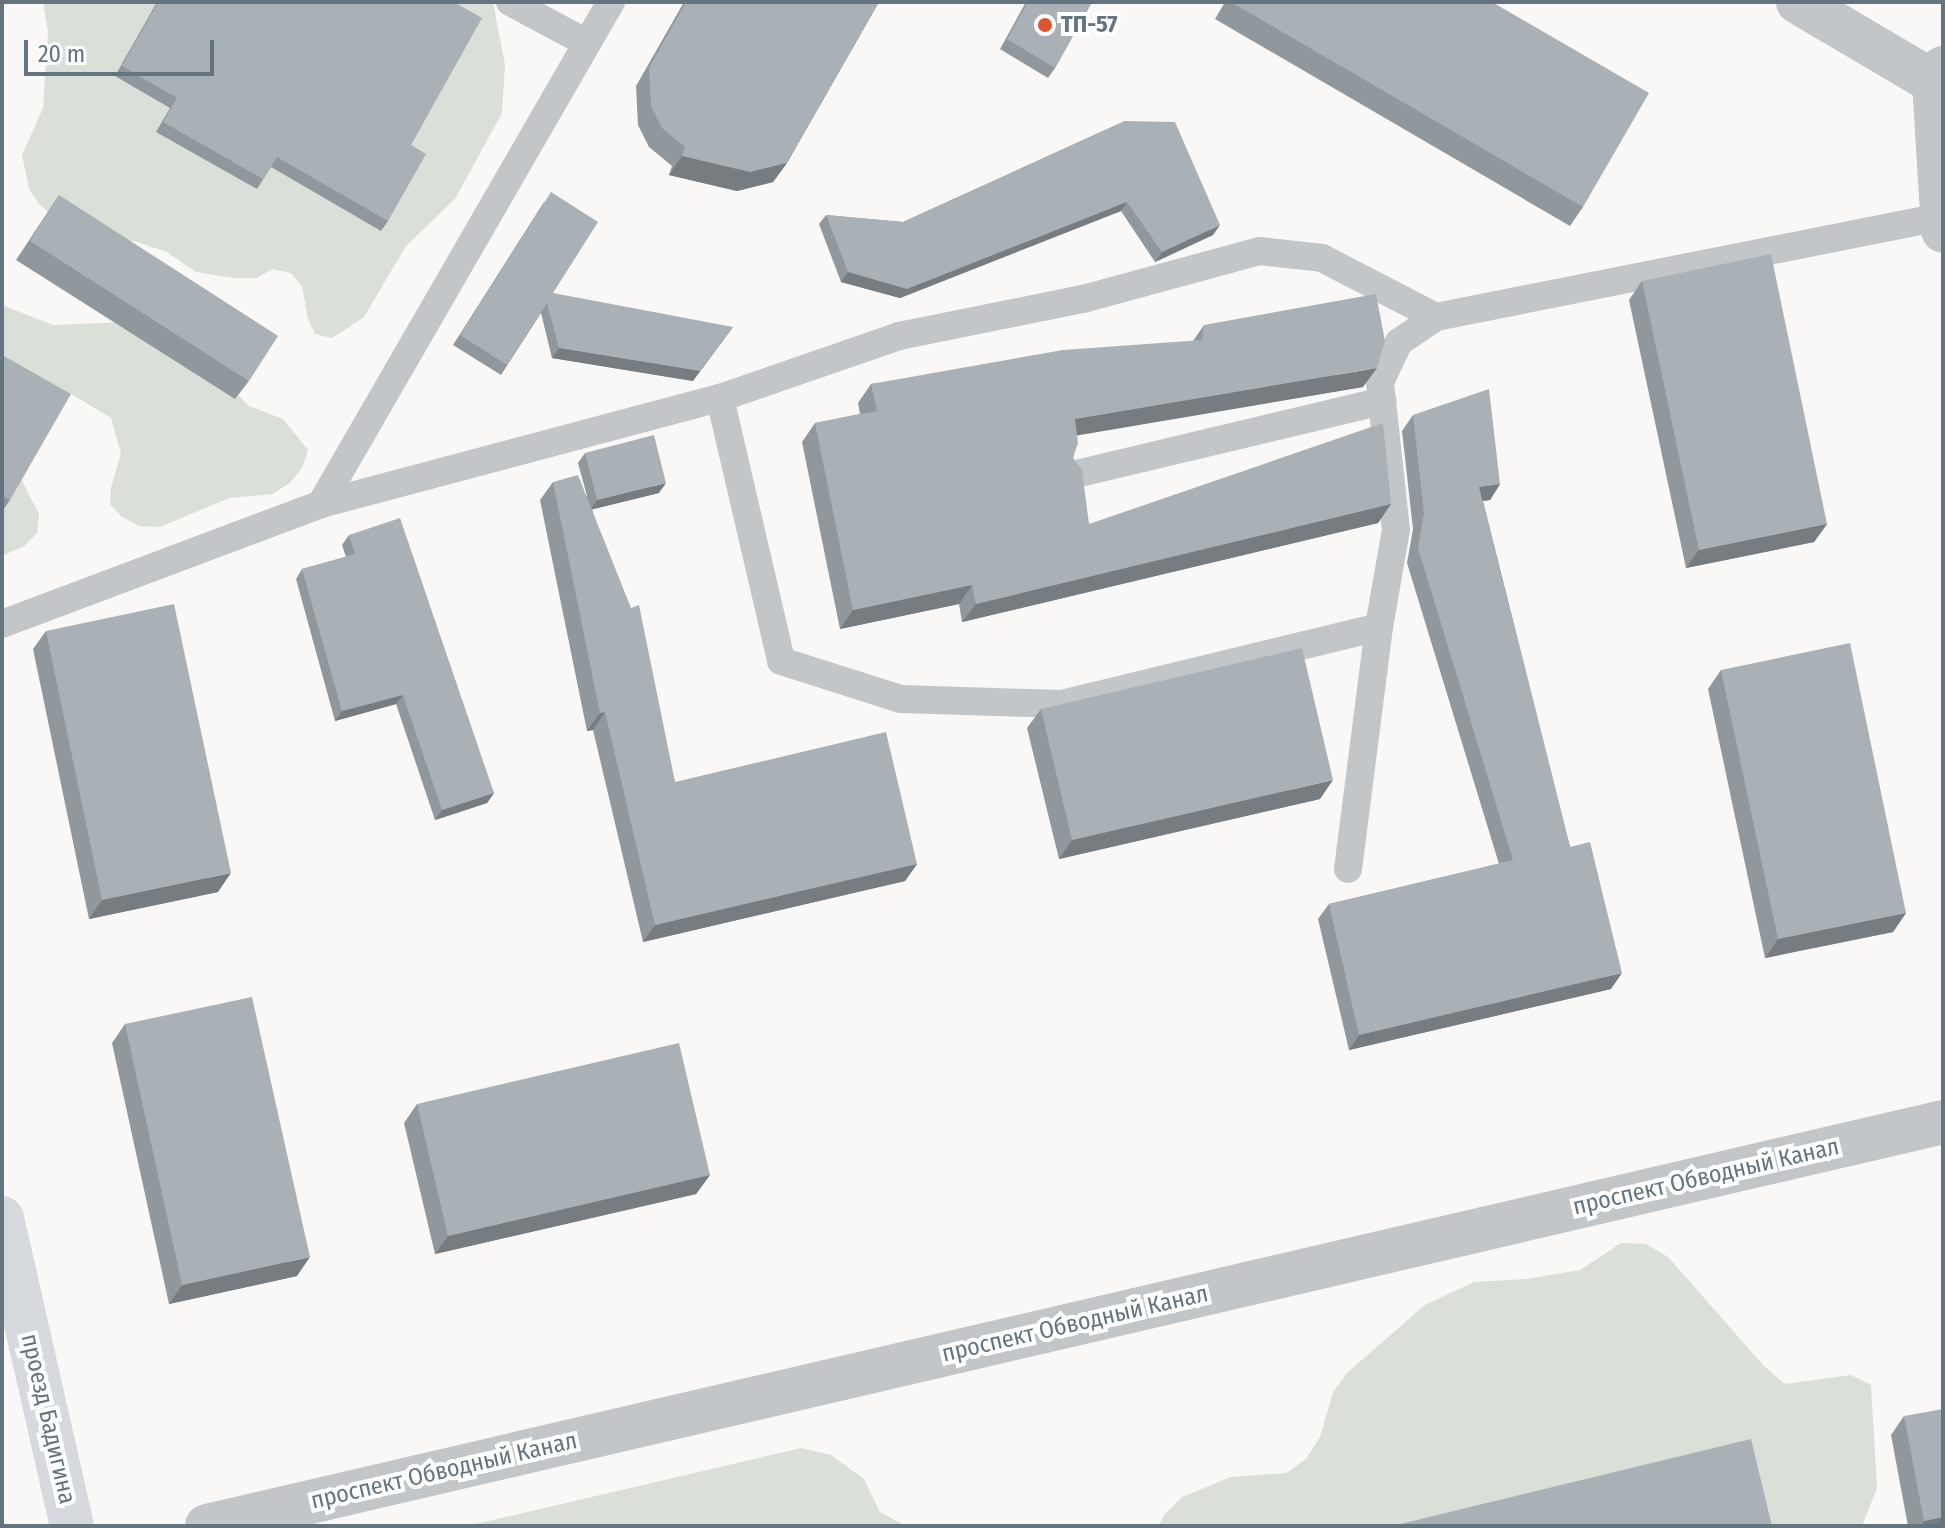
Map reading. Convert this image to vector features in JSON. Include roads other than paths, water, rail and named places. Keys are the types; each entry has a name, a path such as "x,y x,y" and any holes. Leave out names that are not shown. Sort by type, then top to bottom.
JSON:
{"main road":[{"name":"проезд Бадигина","path":"2,1218 72,1526"}],"street":[{"path":"1798,2 1939,75 1942,224"},
{"name":"проспект Обводный Канал","path":"207,1526 1943,1122"}],"lane":[{"path":"510,2 587,43"},
{"path":"321,504 611,2"},
{"path":"1348,869 1379,627 1396,530 1380,382 1399,342 1436,317 1942,224"},
{"path":"2,624 321,504 720,398 899,336 1083,299 1260,251 1322,258 1436,317"},
{"path":"720,398 781,661 901,699 1061,704 1379,627"},
{"path":"1076,474 1382,401"}],"place":[{"name":"ТП-57","path":"1045,25"}]}
